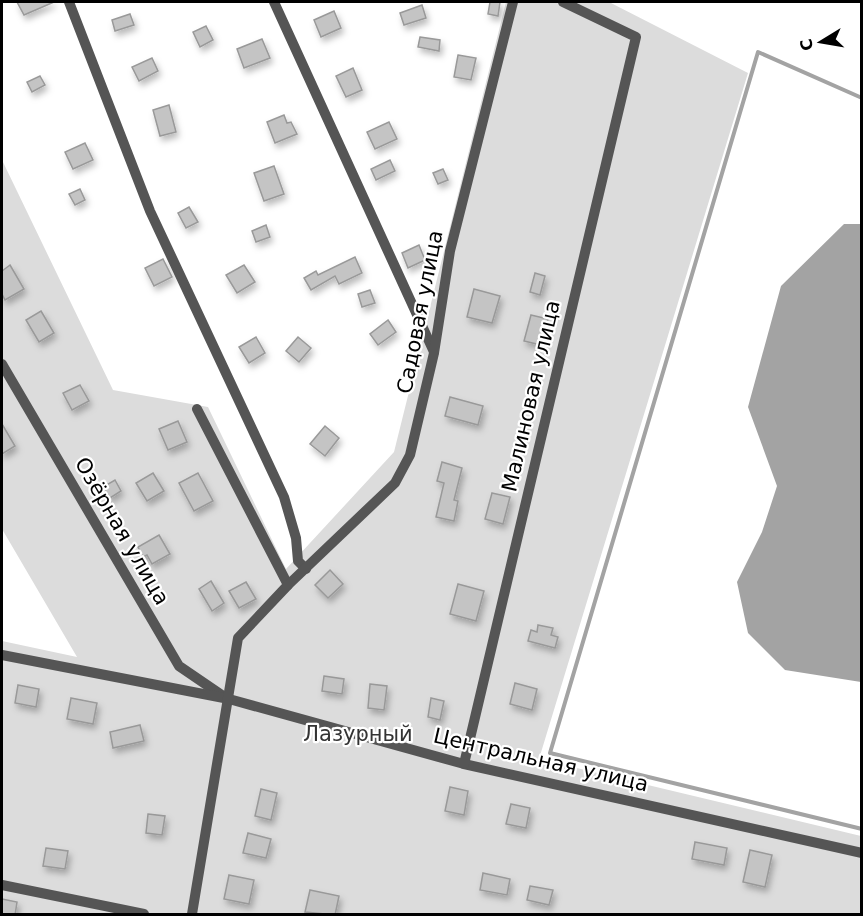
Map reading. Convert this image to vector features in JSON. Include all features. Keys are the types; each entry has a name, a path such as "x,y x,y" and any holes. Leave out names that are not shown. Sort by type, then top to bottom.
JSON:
{"street":[{"path":"69,2 150,211 284,497 296,538 298,561 306,568"},
{"path":"274,2 435,352"},
{"name":"Садовая улица","path":"192,915 238,638 288,585 395,483 411,455 435,352 450,251 513,2"},
{"name":"Малиновая улица","path":"464,764 636,37 563,2"},
{"name":"Озёрная улица","path":"2,364 179,666 229,699"},
{"path":"197,409 288,585"},
{"name":"Центральная улица","path":"2,655 229,699 464,764 861,853"},
{"path":"2,885 144,915"}],"green space":[{"name":"Лазурный","path":"506,2 609,2 748,73 539,759 861,836 861,914 2,914 2,641 77,657 2,529 2,160 113,390 208,407 286,569 394,452"}],"shaded area":[{"path":"844,224 862,224 861,682 785,670 748,633 737,582 762,532 777,486 748,407 781,286"}],"building":[{"path":"17,2 54,2 24,15"},
{"path":"490,2 500,2 498,16 488,14"},
{"path":"422,5 426,18 404,25 400,13"},
{"path":"334,11 341,28 321,37 314,20"},
{"path":"130,14 134,25 115,31 112,20"},
{"path":"206,26 213,40 200,47 193,32"},
{"path":"420,37 440,40 439,51 418,47"},
{"path":"262,39 270,58 244,68 237,49"},
{"path":"458,55 476,58 471,80 454,77"},
{"path":"152,58 158,71 139,81 132,67"},
{"path":"353,68 362,90 346,97 336,76"},
{"path":"40,76 45,85 32,92 27,82"},
{"path":"169,105 176,132 160,136 153,110"},
{"path":"284,115 287,123 291,122 297,134 275,143 267,122"},
{"path":"389,122 397,139 375,149 367,132"},
{"path":"85,143 93,160 73,169 65,152"},
{"path":"390,160 395,171 376,180 371,169"},
{"path":"274,166 284,194 264,201 254,173"},
{"path":"443,169 448,180 438,184 433,173"},
{"path":"80,189 85,200 75,205 69,194"},
{"path":"189,207 198,222 186,228 178,213"},
{"path":"266,225 270,237 256,242 252,231"},
{"path":"419,245 425,260 408,268 402,253"},
{"path":"355,257 362,273 339,284 335,276 311,290 304,278 316,271 318,275"},
{"path":"163,259 172,277 154,286 145,268"},
{"path":"10,265 24,289 5,300 2,294 2,271"},
{"path":"244,265 255,282 237,293 226,275"},
{"path":"535,273 545,276 540,295 530,292"},
{"path":"474,289 500,296 492,323 467,317"},
{"path":"370,290 375,303 362,307 358,294"},
{"path":"41,311 54,333 39,342 26,320"},
{"path":"531,315 548,319 541,345 524,341"},
{"path":"388,320 396,332 378,345 370,334"},
{"path":"256,337 265,353 249,363 239,347"},
{"path":"298,337 311,348 299,362 286,351"},
{"path":"80,385 89,401 72,410 63,393"},
{"path":"450,397 483,406 478,425 445,416"},
{"path":"178,421 187,442 168,450 159,429"},
{"path":"2,424 15,446 2,454"},
{"path":"325,426 339,438 325,456 310,444"},
{"path":"442,462 462,468 454,500 458,501 454,521 436,517 444,483 437,481"},
{"path":"153,473 164,491 147,501 136,483"},
{"path":"198,473 213,501 194,511 179,483"},
{"path":"115,480 121,491 110,498 103,487"},
{"path":"492,493 510,497 503,524 485,519"},
{"path":"159,535 170,554 152,564 147,555 143,557 138,547"},
{"path":"330,570 343,584 328,598 315,585"},
{"path":"211,581 224,603 212,611 199,589"},
{"path":"246,582 256,599 239,608 229,591"},
{"path":"458,584 484,591 476,621 450,614"},
{"path":"538,625 553,628 551,635 558,637 555,648 528,641 531,630 537,632"},
{"path":"324,676 344,679 342,694 322,691"},
{"path":"515,683 537,689 532,710 510,704"},
{"path":"370,684 387,686 384,710 368,708"},
{"path":"18,685 39,689 36,707 15,703"},
{"path":"71,698 97,703 93,724 67,719"},
{"path":"431,698 444,701 440,720 428,717"},
{"path":"140,725 144,741 113,748 110,732"},
{"path":"450,787 468,791 464,815 445,811"},
{"path":"261,789 277,793 271,820 255,816"},
{"path":"511,804 530,808 526,828 506,824"},
{"path":"148,814 165,816 162,835 146,833"},
{"path":"248,833 271,839 266,858 243,853"},
{"path":"695,842 727,848 724,865 692,859"},
{"path":"46,848 68,851 65,869 43,866"},
{"path":"750,850 772,855 765,887 743,882"},
{"path":"483,873 510,879 507,895 480,890"},
{"path":"229,875 254,880 249,904 224,899"},
{"path":"530,886 553,890 549,905 527,900"},
{"path":"310,890 339,896 335,915 305,912"},
{"path":"2,899 17,902 15,915 2,915"}],"waterway":[{"path":"862,98 758,52 550,753 862,829"}]}
